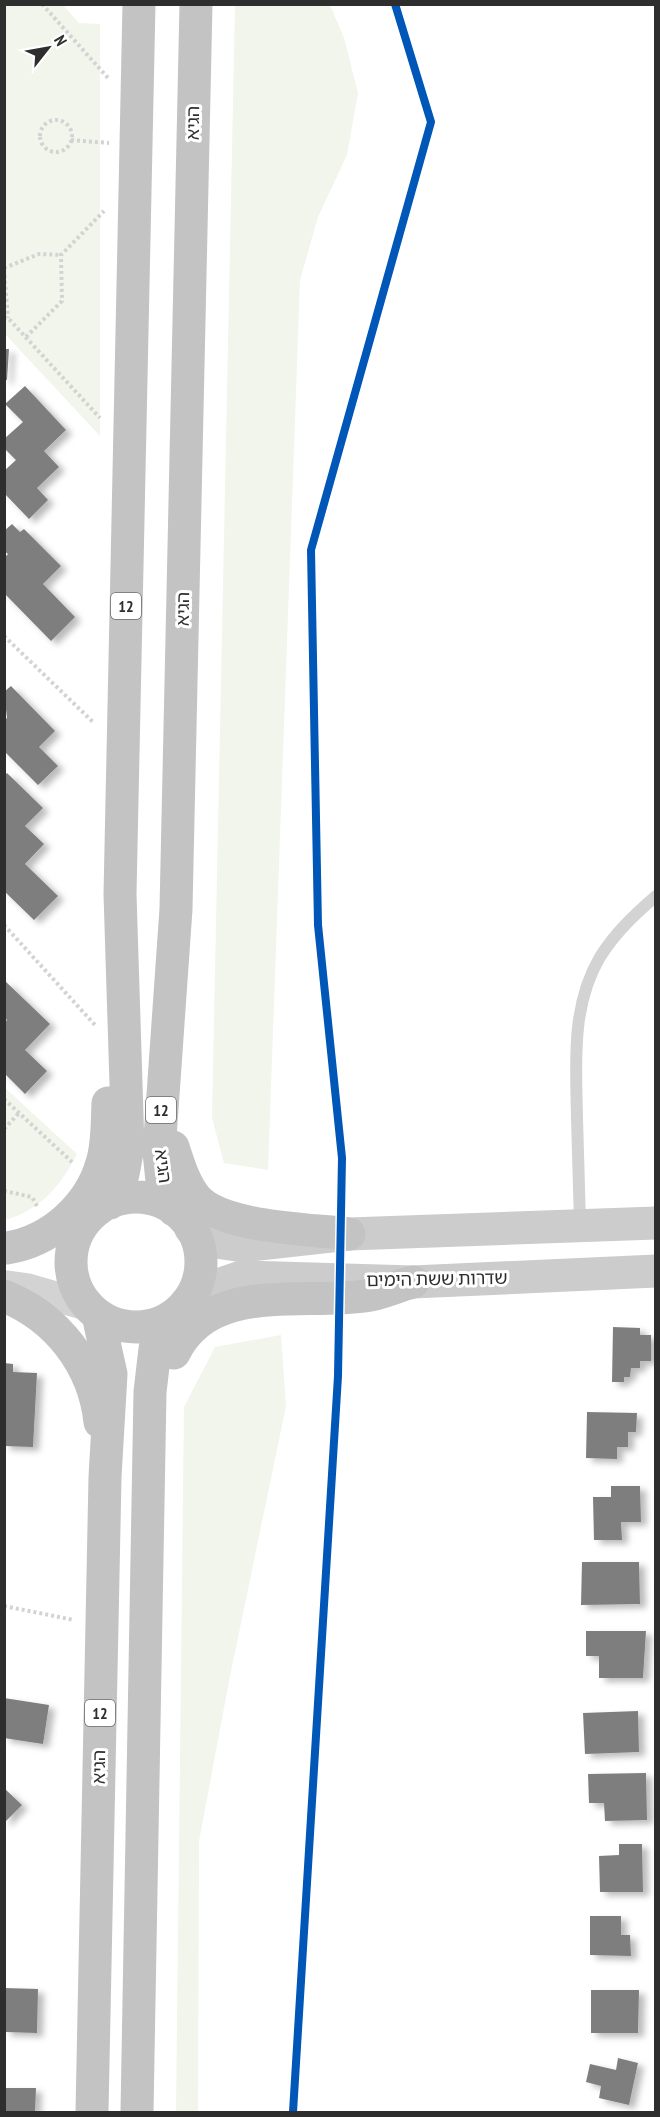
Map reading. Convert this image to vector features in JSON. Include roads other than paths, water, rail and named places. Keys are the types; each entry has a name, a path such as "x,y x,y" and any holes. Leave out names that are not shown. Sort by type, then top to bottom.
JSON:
{"highway":[{"name":"הגיא","path":"102,1193 123,1174 128,1148 120,894 139,4"},
{"name":"הגיא","path":"182,1220 162,1181 159,1152 176,909 196,4"},
{"path":"6,1248 24,1245 53,1230 78,1208 102,1193 120,894"},
{"path":"168,1008 165,1102 173,1146 185,1182 197,1199 210,1209 266,1233 349,1234"},
{"name":"12","path":"93,1311 80,1296 71,1272 73,1246 102,1193 151,1199 182,1220 200,1253 195,1290 158,1338 152,1362 136,2112"},
{"path":"149,1481 170,1360 180,1341 198,1322 224,1307 269,1289 366,1296 413,1282"},
{"path":"4,1296 31,1309 52,1324 81,1362 99,1410 105,1477"},
{"path":"93,1311 114,1323 145,1327 179,1310"},
{"name":"הגיא","path":"92,2112 105,1477 111,1374 93,1311"}],"main road":[{"path":"182,1220 216,1242 230,1245 266,1233"},
{"path":"349,1234 656,1223"},
{"name":"שדרות ששת הימים","path":"413,1282 656,1271"},
{"path":"179,1310 203,1290 228,1280 241,1277 269,1289"}],"street":[{"path":"6,1248 50,1242 84,1224"},
{"path":"4,1285 26,1288 93,1311"}],"lane":[{"path":"580,1224 576,1069 579,1012 600,957 630,919 656,897"}]}
